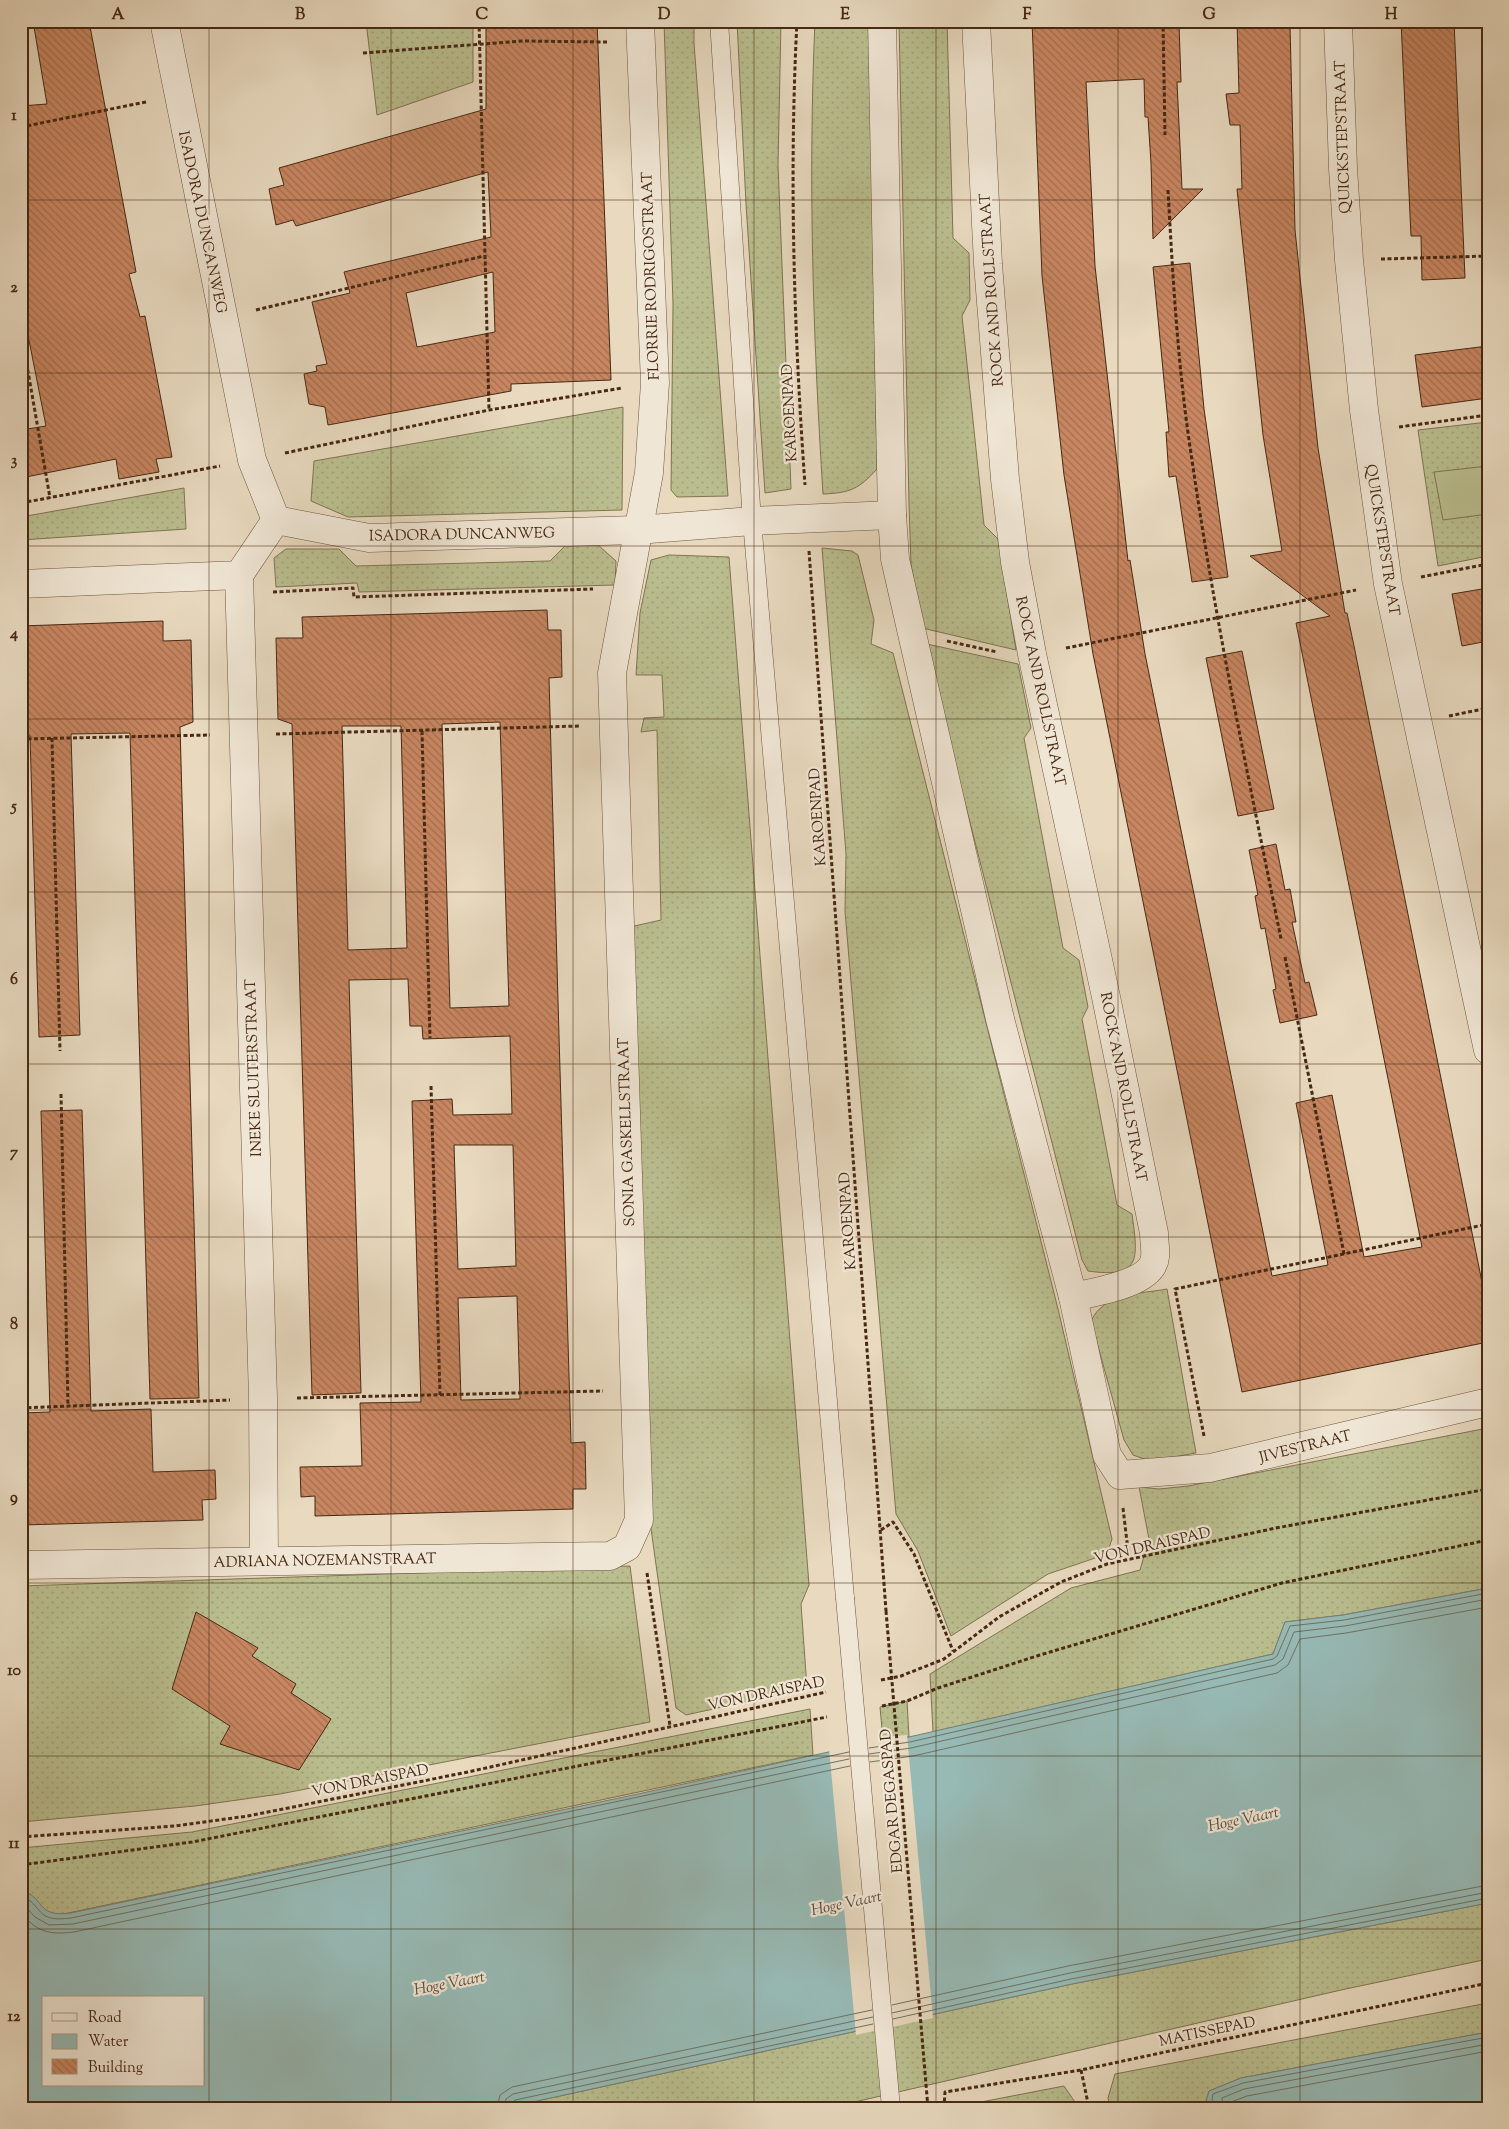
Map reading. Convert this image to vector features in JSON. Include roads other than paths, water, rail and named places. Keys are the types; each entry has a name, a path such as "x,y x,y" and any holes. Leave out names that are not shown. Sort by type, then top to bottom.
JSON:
{"street":[{"name":"ISADORA DUNCANWEG","path":"164,21 178,99 252,460 276,520 369,538 637,530 752,521 892,515"},
{"path":"882,21 892,515 895,559 1000,1020 1074,1297"},
{"name":"ROCK AND ROLLSTRAAT","path":"976,21 988,264 1005,479 1015,562 1032,654 1106,997 1154,1234 1156,1259 1143,1276 1115,1287 1074,1297"},
{"name":"QUICKSTEPSTRAAT","path":"1338,21 1343,168 1349,260 1367,432 1388,584 1488,1050"},
{"name":"FLORRIE RODRIGOSTRAAT","path":"637,530 649,473 655,383 640,32"},
{"path":"21,584 239,584 276,520"},
{"name":"SONIA GASKELLSTRAAT","path":"627,1547 639,1520 612,673 637,530"},
{"name":"INEKE SLUITERSTRAAT","path":"239,584 263,1398 264,1561"},
{"name":"JIVESTRAAT","path":"1074,1297 1107,1455 1120,1475 1210,1468 1488,1402"},
{"name":"ADRIANA NOZEMANSTRAAT","path":"21,1565 610,1556 627,1547"}],"lane":[{"path":"720,21 752,521 891,2108"}],"water":[{"name":"Hoge Vaart","path":"1488,1588 1488,1903 1072,1984 505,2108 21,2108 21,1891 34,1897 46,1910 59,1914 71,1913 638,1794 883,1740 909,1737 1273,1654 1285,1622 1343,1615"},
{"path":"1488,2032 1488,2108 1286,2108 1205,2105 1209,2091 1241,2078"}]}
